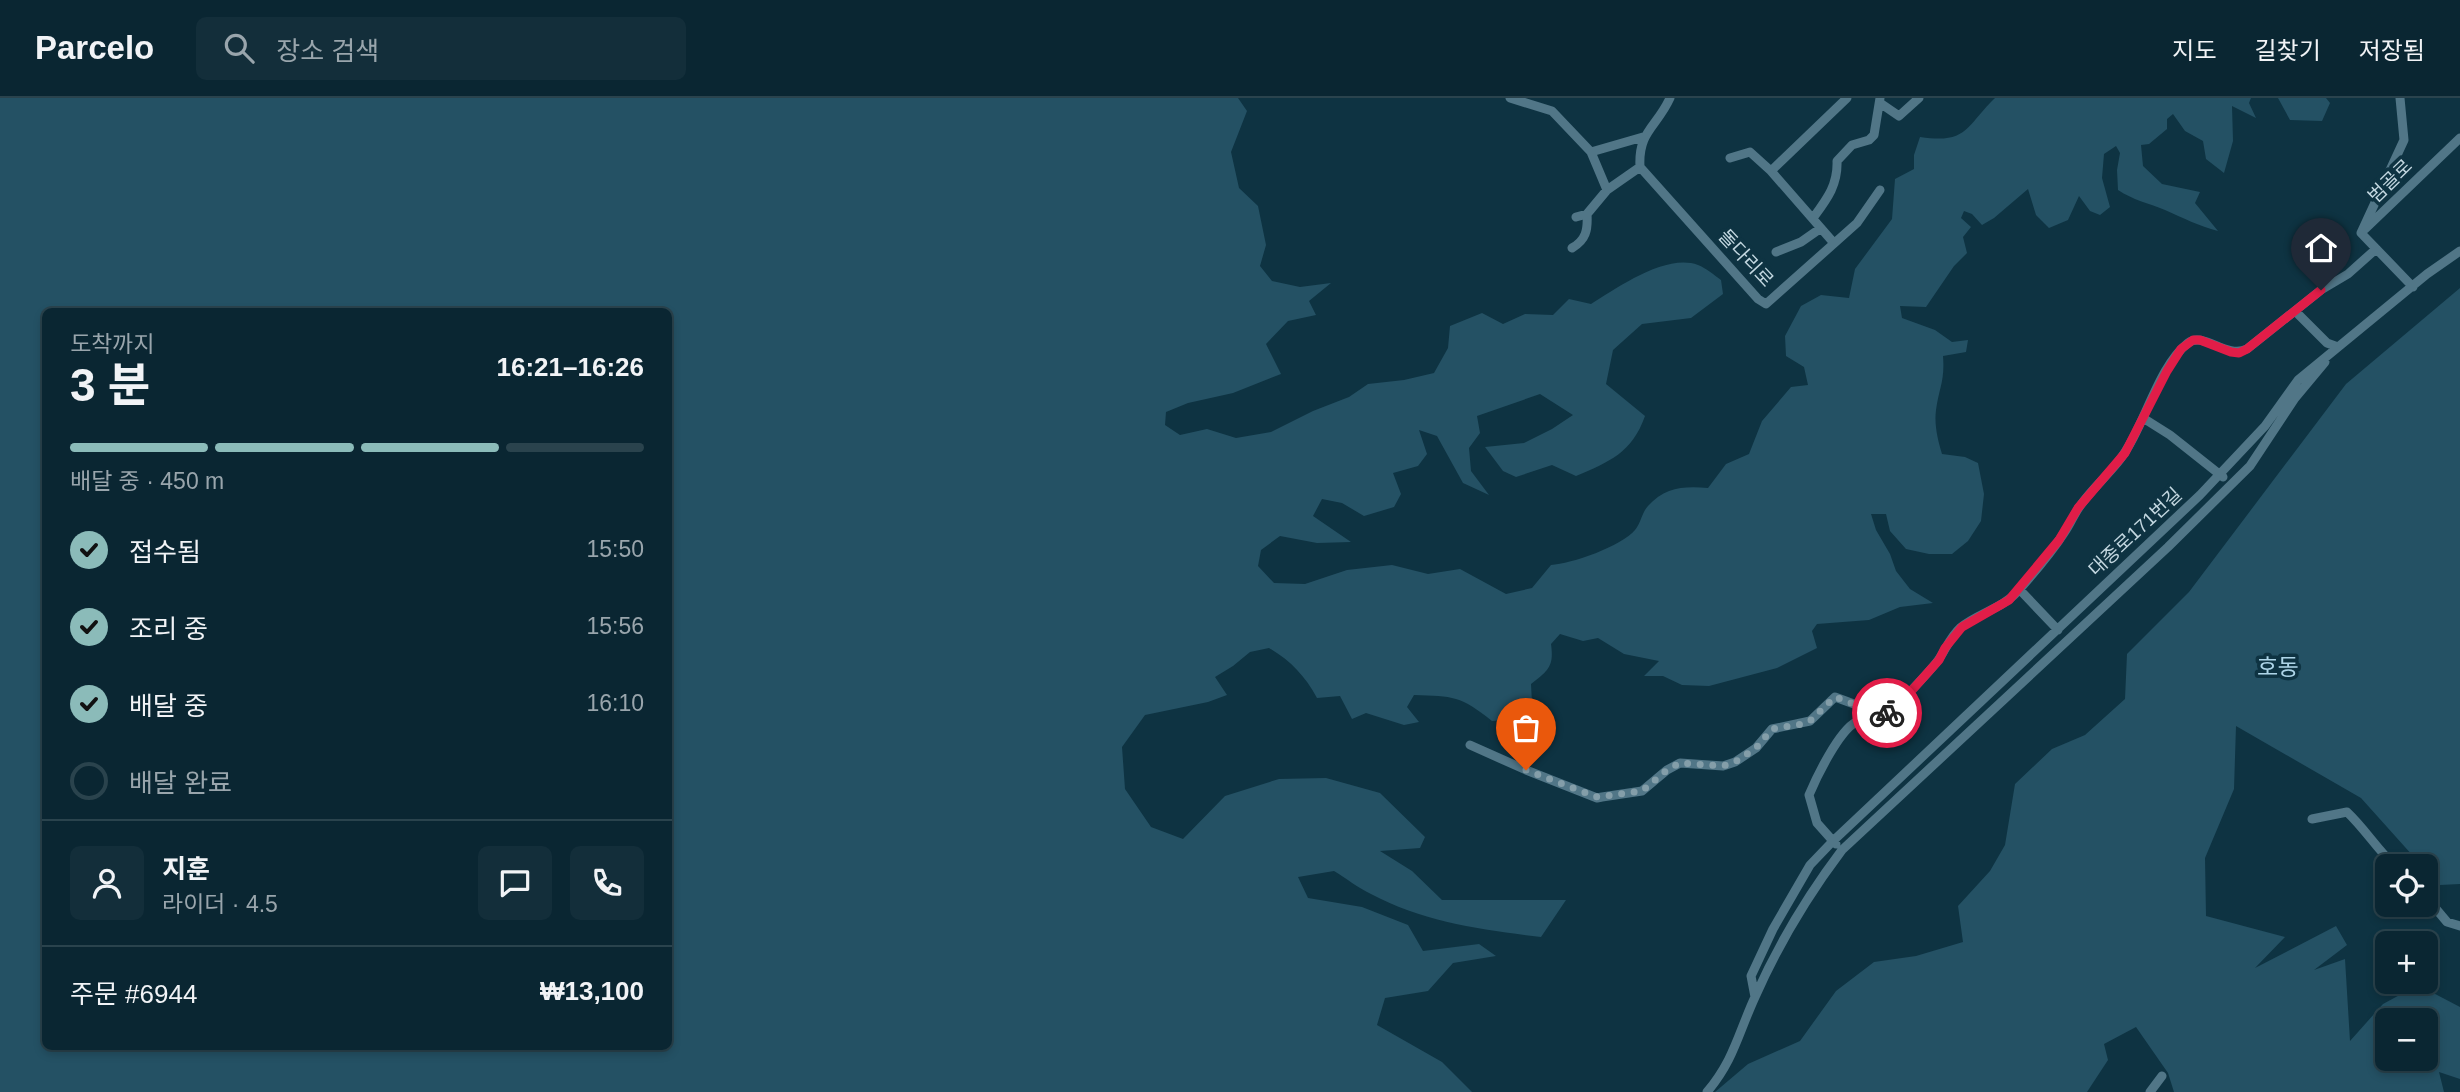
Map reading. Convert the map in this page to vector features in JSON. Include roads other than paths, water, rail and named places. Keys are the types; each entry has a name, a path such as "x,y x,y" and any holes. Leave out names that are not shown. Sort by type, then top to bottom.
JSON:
{"street":[{"path":"1510,98 1552,111 1591,152 1607,190"},
{"path":"1576,217 1587,214 1607,190 1640,167 1639,152 1643,137 1670,98"},
{"path":"1771,171 1847,98"},
{"path":"1880,100 1899,116 1919,98"},
{"path":"2400,98 2404,140 2361,233 2413,287"},
{"path":"1813,218 1833,188 1837,176 1837,161 1852,145 1869,140 1874,135 1880,100"},
{"path":"1591,152 1643,137"},
{"name":"범골로","path":"2361,233 2460,138"},
{"path":"1730,158 1750,152 1771,171 1833,242"},
{"name":"돌다리로","path":"1640,167 1758,299 1766,304 1857,223 1880,190"},
{"path":"1572,248 1580,243 1588,230 1587,214"},
{"name":"돌다리로","path":"1776,252 1801,242 1821,228"},
{"path":"1842,850 1817,823 1809,795 1840,736 1858,721 1884,714 1899,704 1939,660 1962,627 1998,608 2019,589 2059,540 2090,493 2119,461 2167,371 2187,344 2200,340 2231,352 2239,353 2247,349 2321,290 2348,274 2376,249"},
{"name":"대종로171번길","path":"1755,997 1751,976 1773,929 1810,865 2220,475 2265,426 2298,380 2460,251"},
{"path":"1707,1092 1723,1072 1755,997 1813,889 1842,850 2168,547 2250,466 2295,398 2338,347 2327,343 2295,311"},
{"path":"2143,418 2170,435 2232,484"},
{"path":"2019,589 2058,630"},
{"path":"1470,745 1597,797 1642,791 1680,763 1723,766 1735,762 1756,748 1772,729 1810,721 1835,697 1862,707 1870,718"},
{"path":"2312,819 2347,812 2365,829 2382,854"},
{"path":"2438,911 2447,922 2460,926"},
{"path":"2150,1092 2162,1076"}],"district":[{"name":"호동","path":"2278,667"}]}
